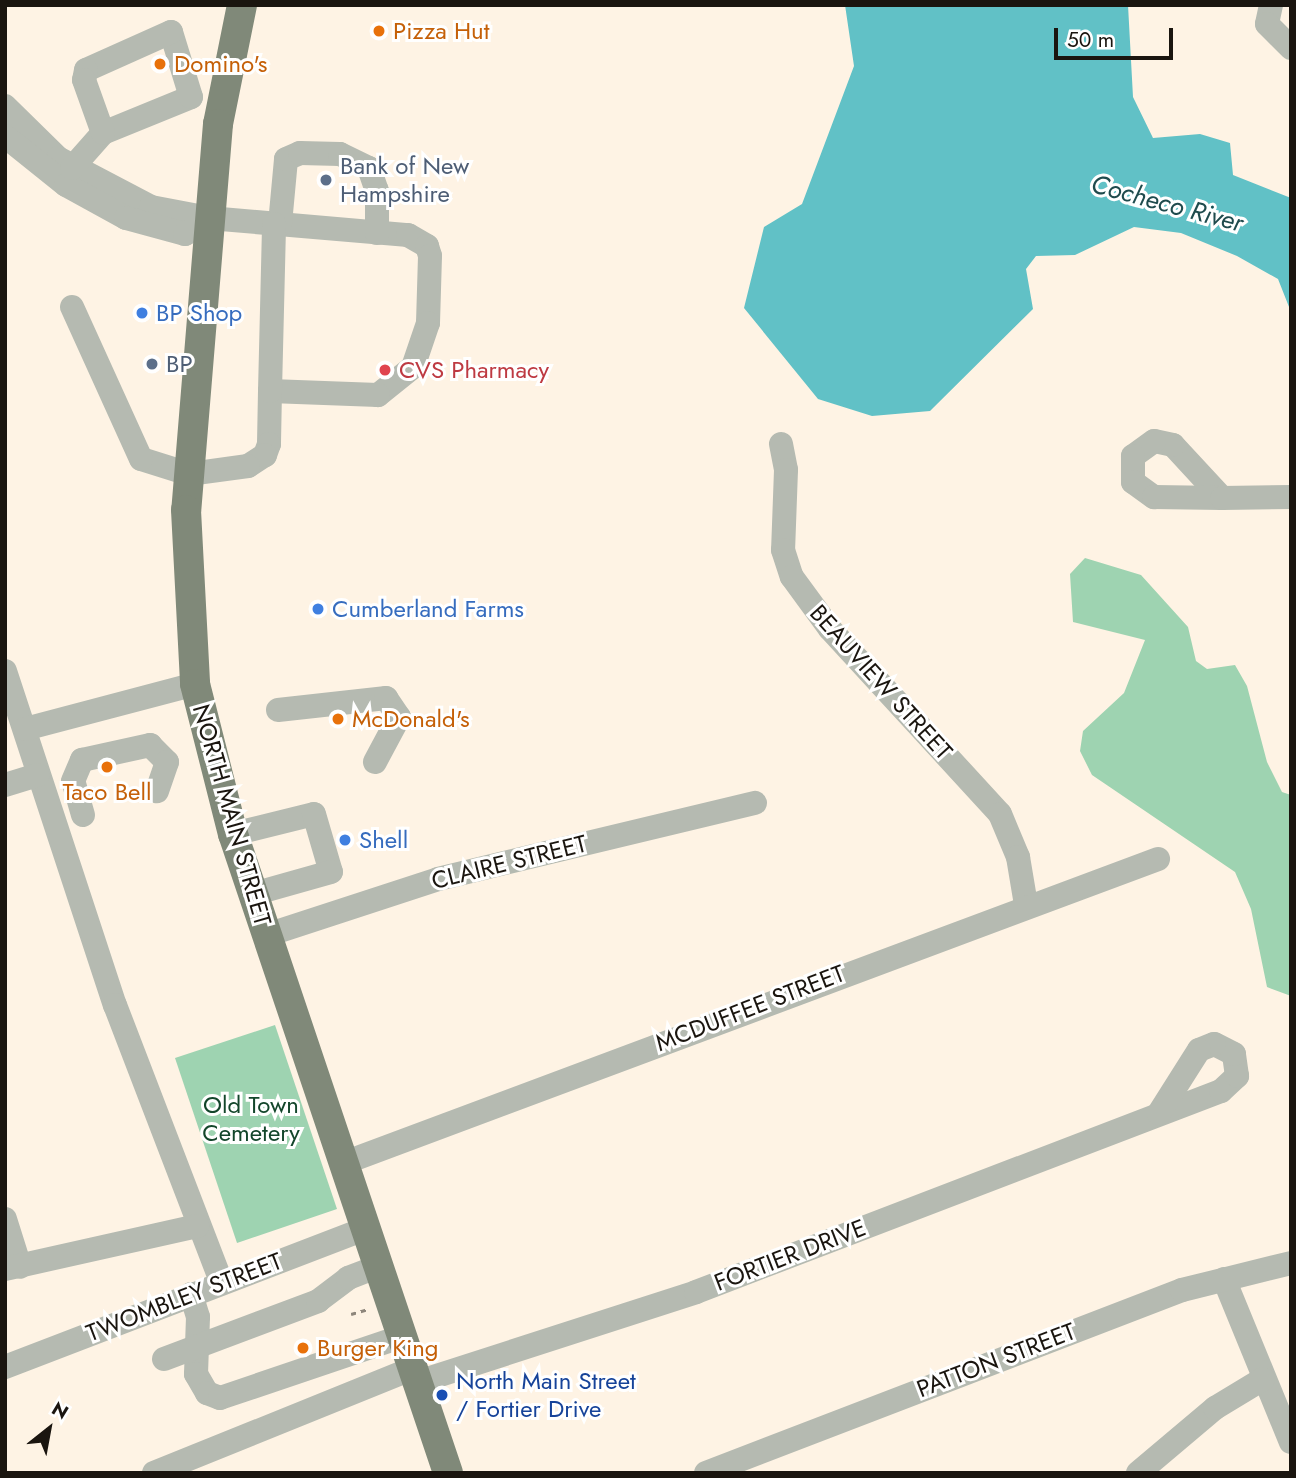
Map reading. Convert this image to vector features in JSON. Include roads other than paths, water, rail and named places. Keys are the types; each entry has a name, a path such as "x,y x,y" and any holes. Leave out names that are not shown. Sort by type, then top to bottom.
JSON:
{"main road":[{"name":"NORTH MAIN STREET","path":"242,5 221,102 209,218 190,474 186,576 195,684 233,834 413,1376 448,1473"}],"street":[{"path":"1271,5 1267,24 1291,48"},
{"path":"103,133 84,79 86,70 171,32 191,97"},
{"path":"72,168 103,133 191,97 221,102"},
{"path":"5,106 72,168 150,206 209,218 418,239 430,256 428,323 413,367 378,395 270,391"},
{"path":"5,136 66,185 126,218 185,234 209,218"},
{"path":"72,307 133,449 155,468 190,474 259,462 269,444 277,224 286,159 300,153 340,154 369,168 377,191 377,233"},
{"name":"BEAUVIEW STREET","path":"781,444 786,470 783,550 792,577 830,629 1000,814 1018,857 1026,905"},
{"path":"1222,498 1291,497"},
{"path":"7,682 197,1226 221,1281"},
{"path":"25,729 195,684"},
{"path":"278,710 386,698 399,717 375,762"},
{"path":"83,815 73,781 82,761 150,744 167,762 157,791"},
{"path":"5,785 38,775"},
{"name":"CLAIRE STREET","path":"267,935 438,879 755,803"},
{"path":"233,834 314,814 331,872 253,894"},
{"name":"MCDUFFEE STREET","path":"344,1163 1026,905 1158,859"},
{"name":"FORTIER DRIVE","path":"154,1473 413,1376 696,1292 1159,1113"},
{"path":"5,1219 13,1268 197,1226"},
{"name":"TWOMBLEY STREET","path":"5,1367 221,1281 364,1228"},
{"name":"PATTON STREET","path":"706,1473 1100,1320 1224,1279 1291,1263"},
{"path":"164,1359 328,1294 377,1268"},
{"path":"1224,1279 1291,1442"},
{"path":"191,1294 198,1317 196,1347 202,1387 220,1398 400,1336"},
{"path":"1138,1473 1215,1408 1263,1378"}],"water":[{"name":"Cocheco River","path":"845,5 1128,5 1133,97 1153,138 1200,134 1230,143 1233,175 1291,198 1291,312 1278,279 1237,256 1181,233 1134,227 1075,255 1036,256 1026,269 1033,309 930,411 872,416 818,399 744,308 764,227 802,204 854,66"}],"place":[{"name":"Pizza Hut","path":"379,31"},
{"name":"Domino's","path":"160,64"},
{"name":"Bank of New Hampshire","path":"326,180"},
{"name":"BP Shop","path":"142,313"},
{"name":"BP","path":"152,364"},
{"name":"CVS Pharmacy","path":"385,370"},
{"name":"Cumberland Farms","path":"318,609"},
{"name":"McDonald's","path":"338,719"},
{"name":"Taco Bell","path":"107,767"},
{"name":"Shell","path":"345,840"},
{"name":"Burger King","path":"303,1348"},
{"name":"North Main Street / Fortier Drive","path":"442,1395"}],"park label":[{"name":"Old Town Cemetery","path":"251,1119"}]}
